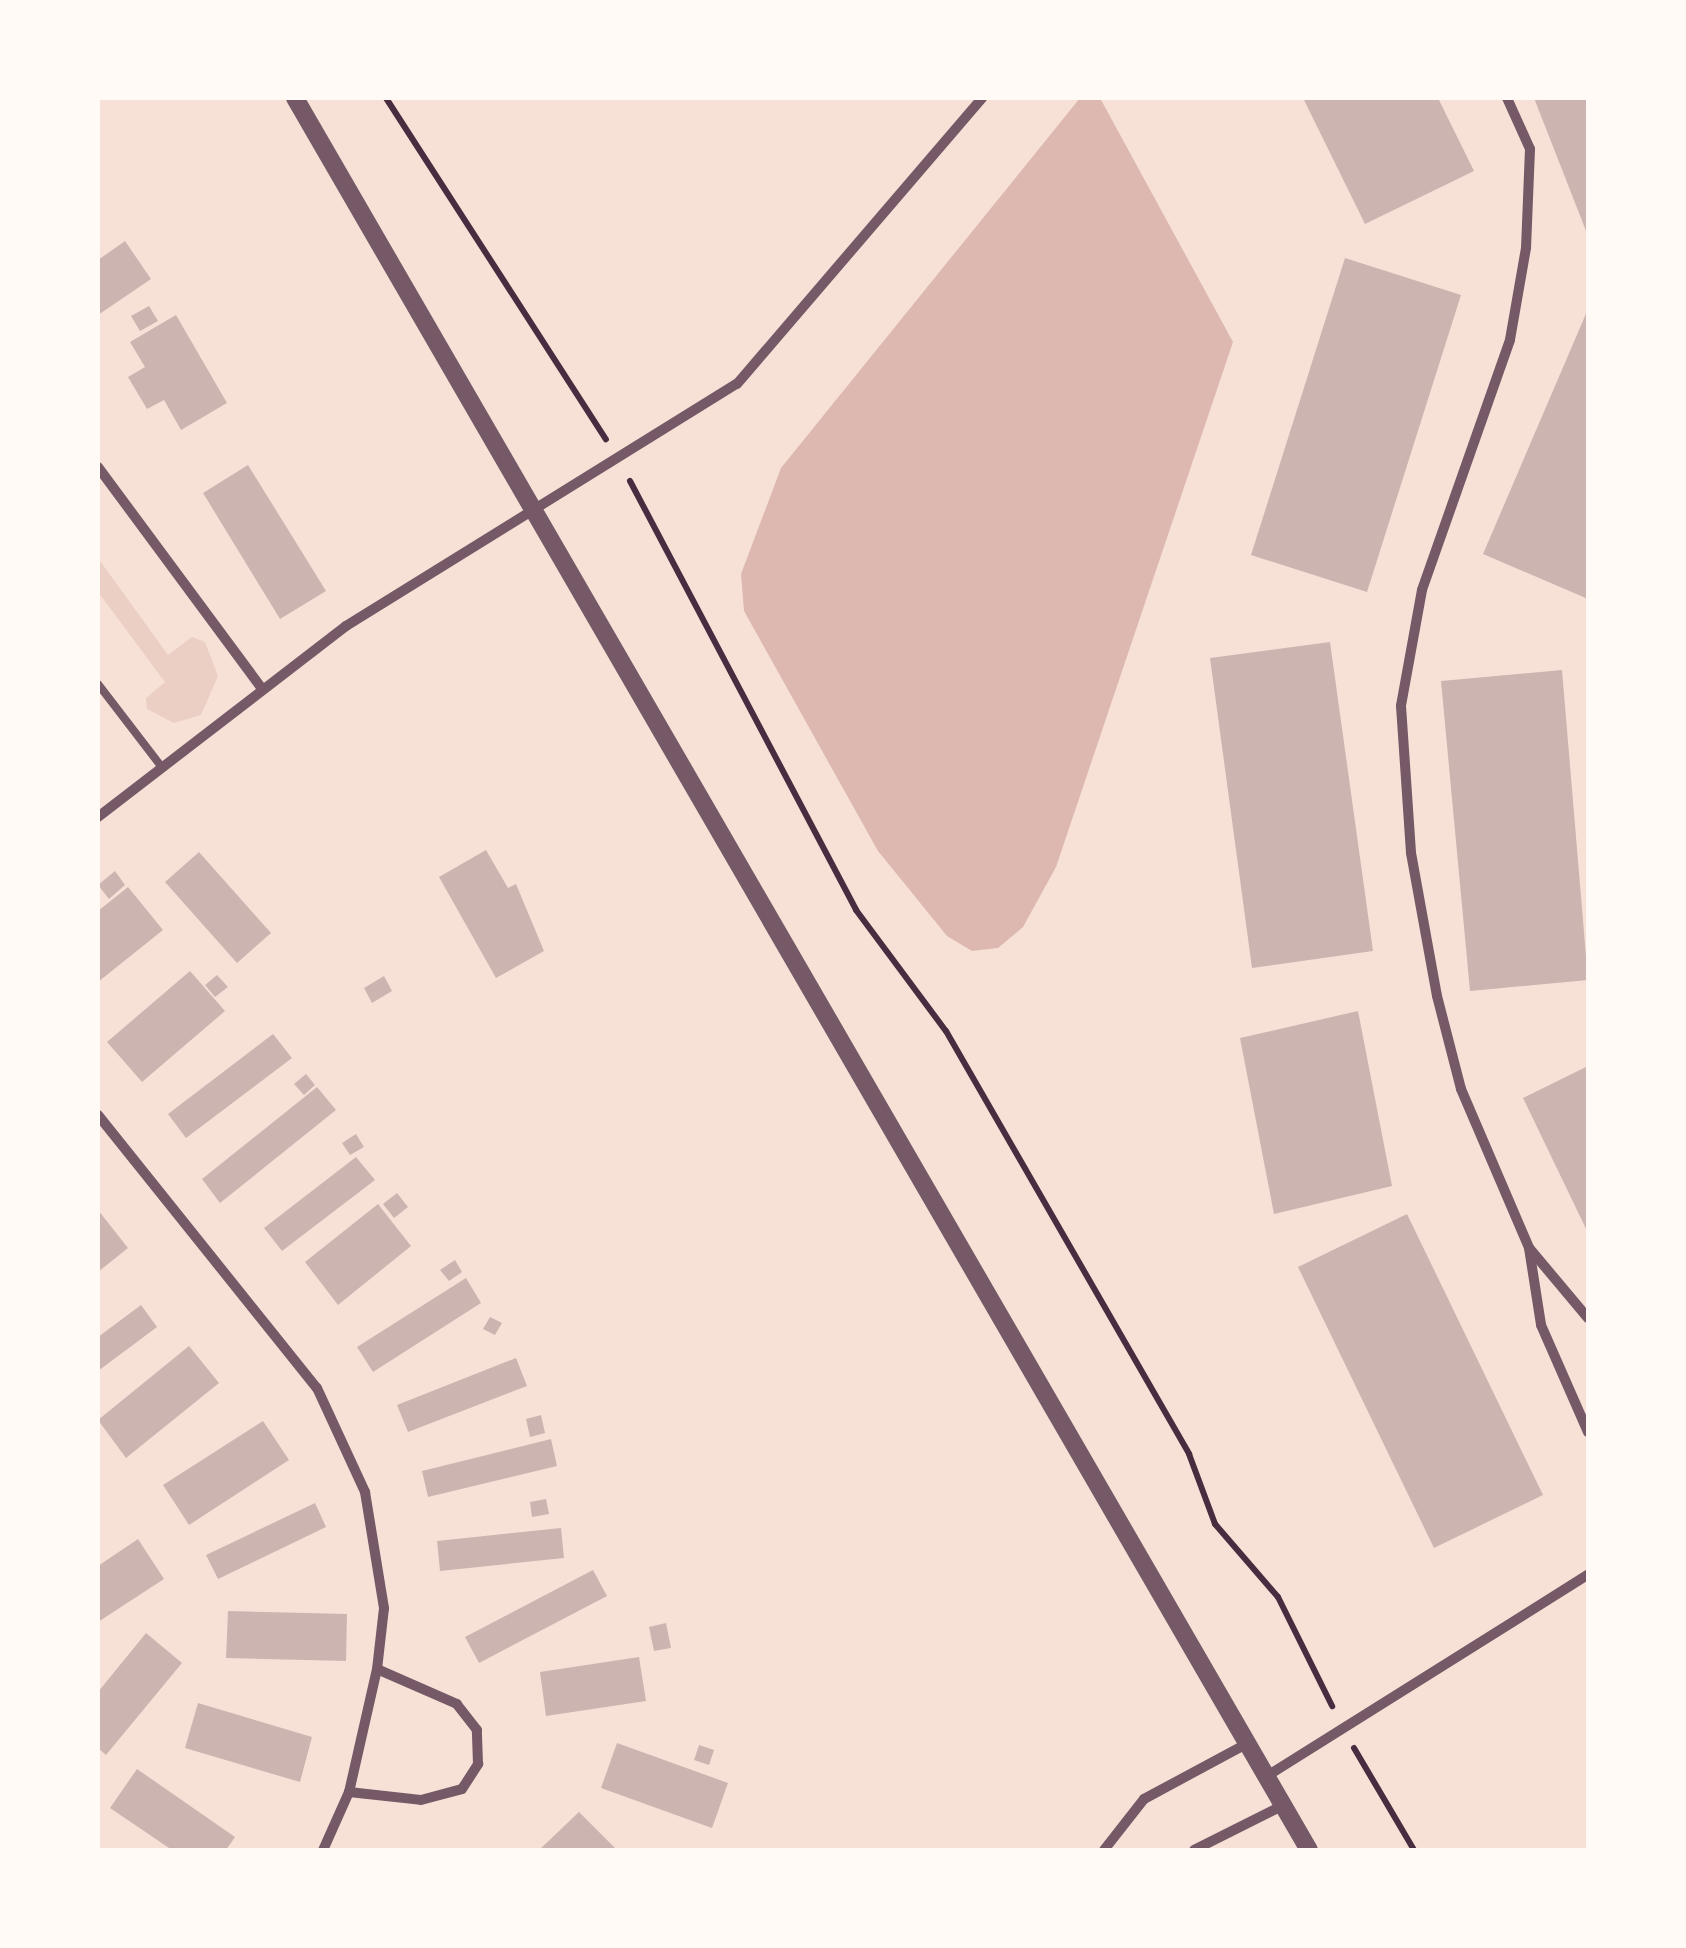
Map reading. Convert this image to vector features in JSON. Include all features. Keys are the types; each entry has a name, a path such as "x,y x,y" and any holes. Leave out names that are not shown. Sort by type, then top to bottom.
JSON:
{"street":[{"path":"295,98 538,510 1309,1850"},
{"path":"98,817 346,626 618,462 737,384 982,98"},
{"path":"1507,98 1530,148 1526,248 1510,340 1422,590 1401,706 1410,853 1437,996 1461,1090 1529,1248 1541,1325 1588,1432"},
{"path":"98,467 263,690"},
{"path":"98,1115 317,1388 377,1544 377,1669 349,1792 323,1850"},
{"path":"1529,1248 1588,1318"},
{"path":"1267,1776 1588,1575"},
{"path":"349,1792 421,1800 462,1788 478,1764 477,1730 457,1704 377,1669"},
{"path":"1104,1850 1144,1799 1248,1743"},
{"path":"1194,1850 1284,1806"}],"lane":[{"path":"98,684 161,766"}],"path":[{"path":"386,98 618,462 856,910 946,1031 1189,1454 1215,1524 1278,1596 1344,1729 1414,1850"}],"shaded area":[{"path":"1080,98 1100,98 1233,342 1056,867 1023,927 998,948 972,951 947,936 878,851 744,611 741,574 781,468"},
{"path":"98,558 168,655 192,637 205,642 218,676 201,715 174,723 147,709 146,698 165,682 98,592"}],"building":[{"path":"1303,98 1438,98 1474,171 1365,224"},
{"path":"1534,98 1588,98 1588,236"},
{"path":"125,241 151,279 98,315 98,260"},
{"path":"1345,258 1461,295 1367,592 1251,555"},
{"path":"149,306 158,321 140,331 131,316"},
{"path":"1588,309 1588,599 1483,554"},
{"path":"176,315 227,403 181,430 164,400 147,409 128,377 145,367 130,342"},
{"path":"248,465 326,591 280,619 203,493"},
{"path":"1330,642 1373,951 1252,968 1210,658"},
{"path":"1562,670 1588,980 1470,991 1441,681"},
{"path":"486,850 508,888 516,884 544,951 496,978 439,877"},
{"path":"199,852 271,933 237,963 165,882"},
{"path":"115,871 125,885 109,899 98,885"},
{"path":"128,887 163,930 98,982 98,911"},
{"path":"190,971 225,1011 142,1082 107,1042"},
{"path":"217,975 228,987 215,997 205,985"},
{"path":"384,976 392,991 372,1003 364,988"},
{"path":"1358,1011 1392,1186 1274,1214 1240,1038"},
{"path":"273,1034 292,1058 186,1138 168,1114"},
{"path":"1588,1066 1588,1233 1523,1098"},
{"path":"306,1074 315,1085 304,1095 294,1084"},
{"path":"317,1087 336,1110 220,1203 202,1179"},
{"path":"356,1134 364,1147 350,1155 342,1143"},
{"path":"356,1157 375,1180 282,1251 264,1228"},
{"path":"397,1193 408,1207 394,1218 383,1204"},
{"path":"378,1204 411,1246 338,1305 305,1262"},
{"path":"98,1210 128,1248 98,1272"},
{"path":"1407,1214 1543,1495 1434,1548 1298,1267"},
{"path":"455,1260 462,1272 449,1281 440,1270"},
{"path":"466,1278 481,1303 373,1372 357,1347"},
{"path":"141,1305 157,1327 98,1371 98,1337"},
{"path":"490,1317 502,1323 495,1335 483,1329"},
{"path":"189,1346 219,1383 126,1458 98,1420"},
{"path":"516,1358 527,1386 408,1432 397,1405"},
{"path":"541,1415 545,1433 530,1437 526,1419"},
{"path":"263,1421 289,1460 189,1525 163,1485"},
{"path":"551,1439 557,1466 428,1497 422,1471"},
{"path":"546,1499 549,1514 532,1517 530,1502"},
{"path":"315,1503 326,1527 218,1579 206,1555"},
{"path":"561,1528 564,1558 440,1571 437,1541"},
{"path":"138,1539 164,1579 98,1622 98,1566"},
{"path":"593,1570 607,1596 479,1663 465,1637"},
{"path":"228,1611 347,1614 346,1661 226,1658"},
{"path":"666,1623 671,1648 654,1651 649,1627"},
{"path":"146,1633 182,1663 106,1755 98,1748 98,1692"},
{"path":"639,1657 646,1701 546,1716 540,1672"},
{"path":"198,1703 312,1737 300,1782 185,1748"},
{"path":"617,1743 728,1783 712,1828 601,1788"},
{"path":"699,1745 714,1750 709,1765 694,1760"},
{"path":"137,1769 235,1837 226,1850 172,1850 110,1808"},
{"path":"579,1812 617,1850 539,1850"}]}
